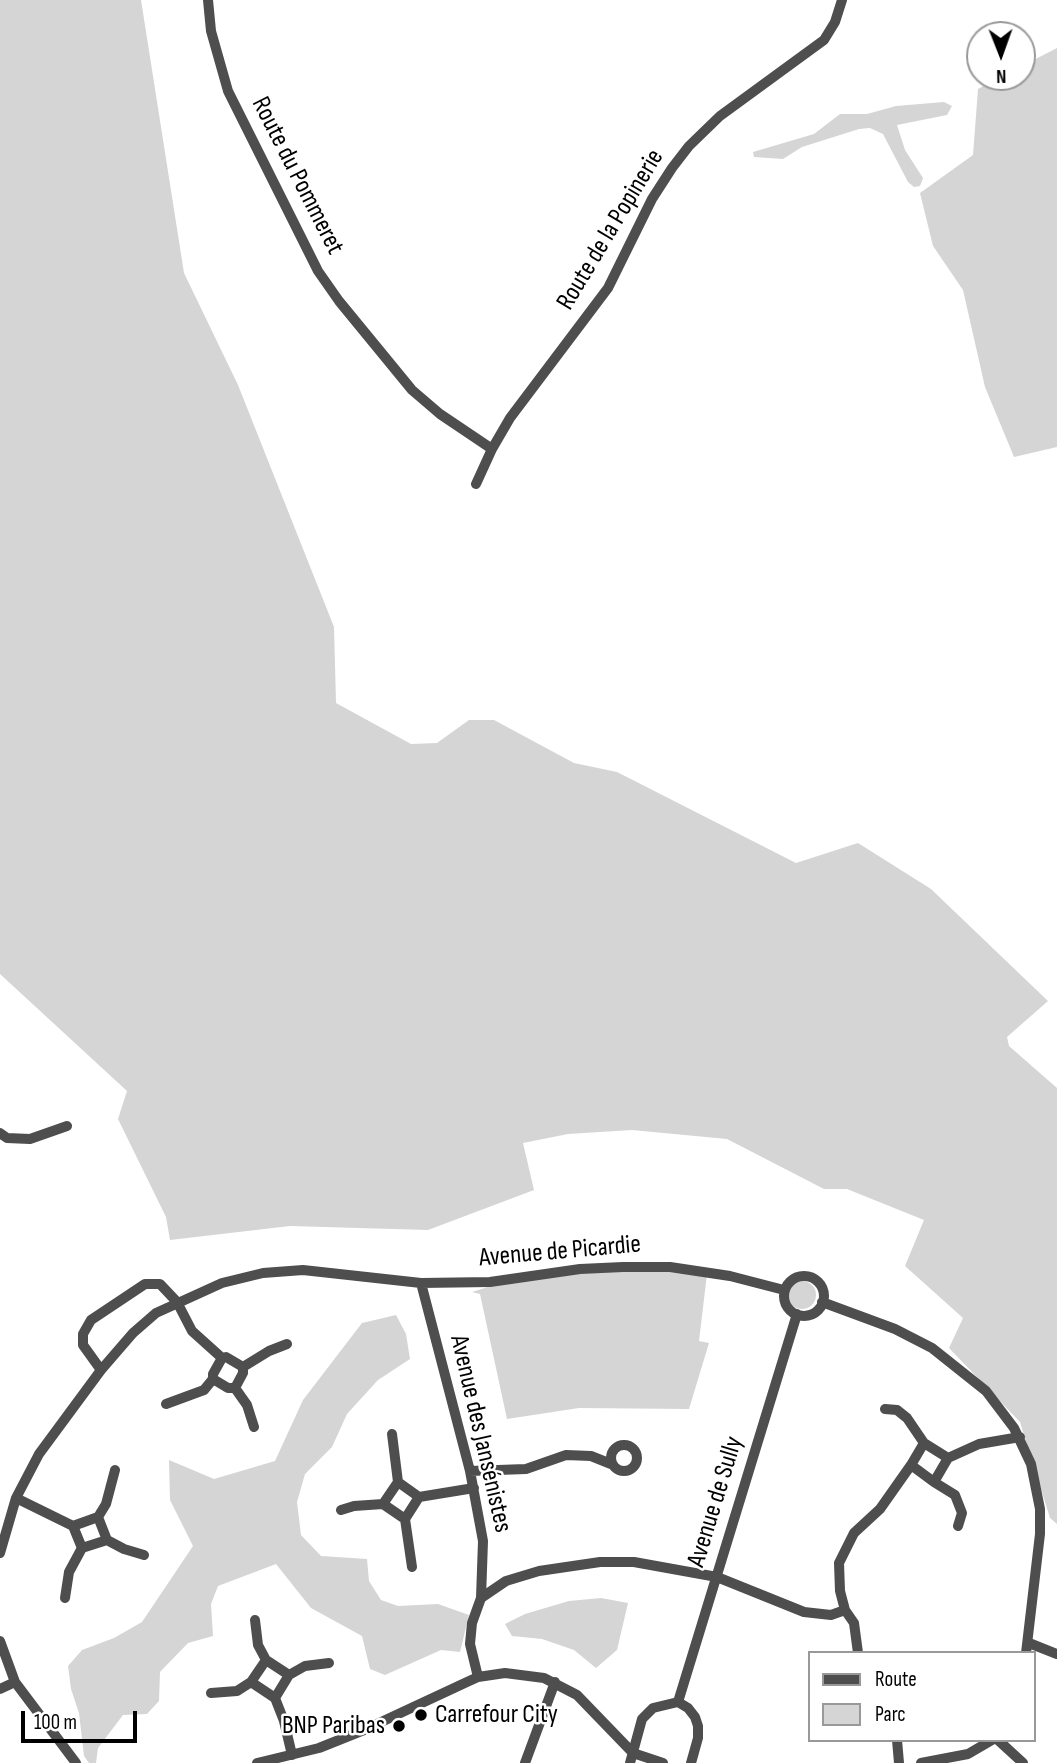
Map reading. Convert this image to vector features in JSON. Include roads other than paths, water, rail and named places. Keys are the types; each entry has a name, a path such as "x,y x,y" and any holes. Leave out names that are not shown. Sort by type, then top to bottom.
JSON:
{"street":[{"name":"Route du Pommeret","path":"208,0 218,62 240,116 318,271 339,301 412,390 440,414 492,449"},
{"name":"Route de la Popinerie","path":"476,484 510,418 608,288 652,199 689,146 720,116 824,40 835,22 842,0"},
{"path":"0,1133 7,1138 30,1139 67,1126"},
{"name":"Avenue de Picardie","path":"0,1553 16,1498 39,1454 101,1370 133,1333 156,1312 222,1283 276,1272 303,1270 421,1283 490,1282 580,1269 670,1267 730,1276 784,1290"},
{"path":"807,1276 821,1286 822,1303 815,1312 797,1314 785,1302 784,1290 796,1277 807,1276"},
{"name":"Avenue des Jansénistes","path":"421,1283 470,1471 483,1541 481,1598 472,1623 470,1644 478,1677"},
{"path":"101,1370 83,1345 83,1334 91,1320 145,1284 160,1284 177,1302 192,1331 222,1358 226,1357 243,1367"},
{"path":"822,1303 908,1334 932,1348 986,1391 1009,1418 1020,1437 1034,1473 1040,1509 1040,1534 1027,1648 1057,1654"},
{"name":"Avenue de Sully","path":"678,1702 797,1314"},
{"path":"235,1388 240,1381 243,1367 268,1351 287,1344"},
{"path":"166,1404 204,1390 213,1379 212,1374 222,1358"},
{"path":"213,1379 228,1388 235,1388"},
{"path":"235,1388 247,1405 254,1427"},
{"path":"885,1409 897,1410 907,1418 924,1443 948,1458"},
{"path":"383,1504 397,1482 392,1434"},
{"path":"934,1482 948,1458 979,1444 1020,1437"},
{"path":"858,1651 854,1623 845,1610 840,1591 839,1563 853,1533 880,1508 924,1443"},
{"path":"470,1471 526,1469 566,1455 591,1456 611,1464"},
{"path":"911,1465 955,1495 962,1513 958,1526"},
{"path":"73,1526 98,1517 106,1504 115,1470"},
{"path":"397,1482 419,1497 474,1488"},
{"path":"412,1567 405,1519 419,1497"},
{"path":"16,1498 73,1526 82,1548"},
{"path":"341,1510 354,1506 383,1504 405,1519"},
{"path":"98,1517 107,1539 124,1549 144,1555"},
{"path":"65,1598 69,1573 82,1548 107,1539"},
{"path":"481,1598 506,1581 521,1575 600,1562 656,1565 717,1577 804,1612 831,1615 845,1610"},
{"path":"255,1620 258,1645 266,1660 289,1675"},
{"path":"0,1641 15,1682 76,1763"},
{"path":"211,1693 237,1691 251,1682 266,1660"},
{"path":"275,1698 289,1675 305,1666 329,1663"},
{"path":"257,1763 319,1748 478,1677 505,1673 524,1674 555,1682 578,1695 592,1708 631,1758 663,1763"},
{"path":"0,1689 15,1682"},
{"path":"251,1682 275,1698 292,1755"},
{"path":"525,1763 555,1682"},
{"path":"631,1758 642,1719 653,1708 678,1702 688,1708 698,1726 698,1738 691,1763"},
{"path":"897,1742 899,1763"},
{"path":"921,1763 956,1760 989,1742"},
{"path":"1000,1742 1023,1763"}],"place":[{"name":"Carrefour City","path":"421,1715"},
{"name":"BNP Paribas","path":"399,1726"}]}
